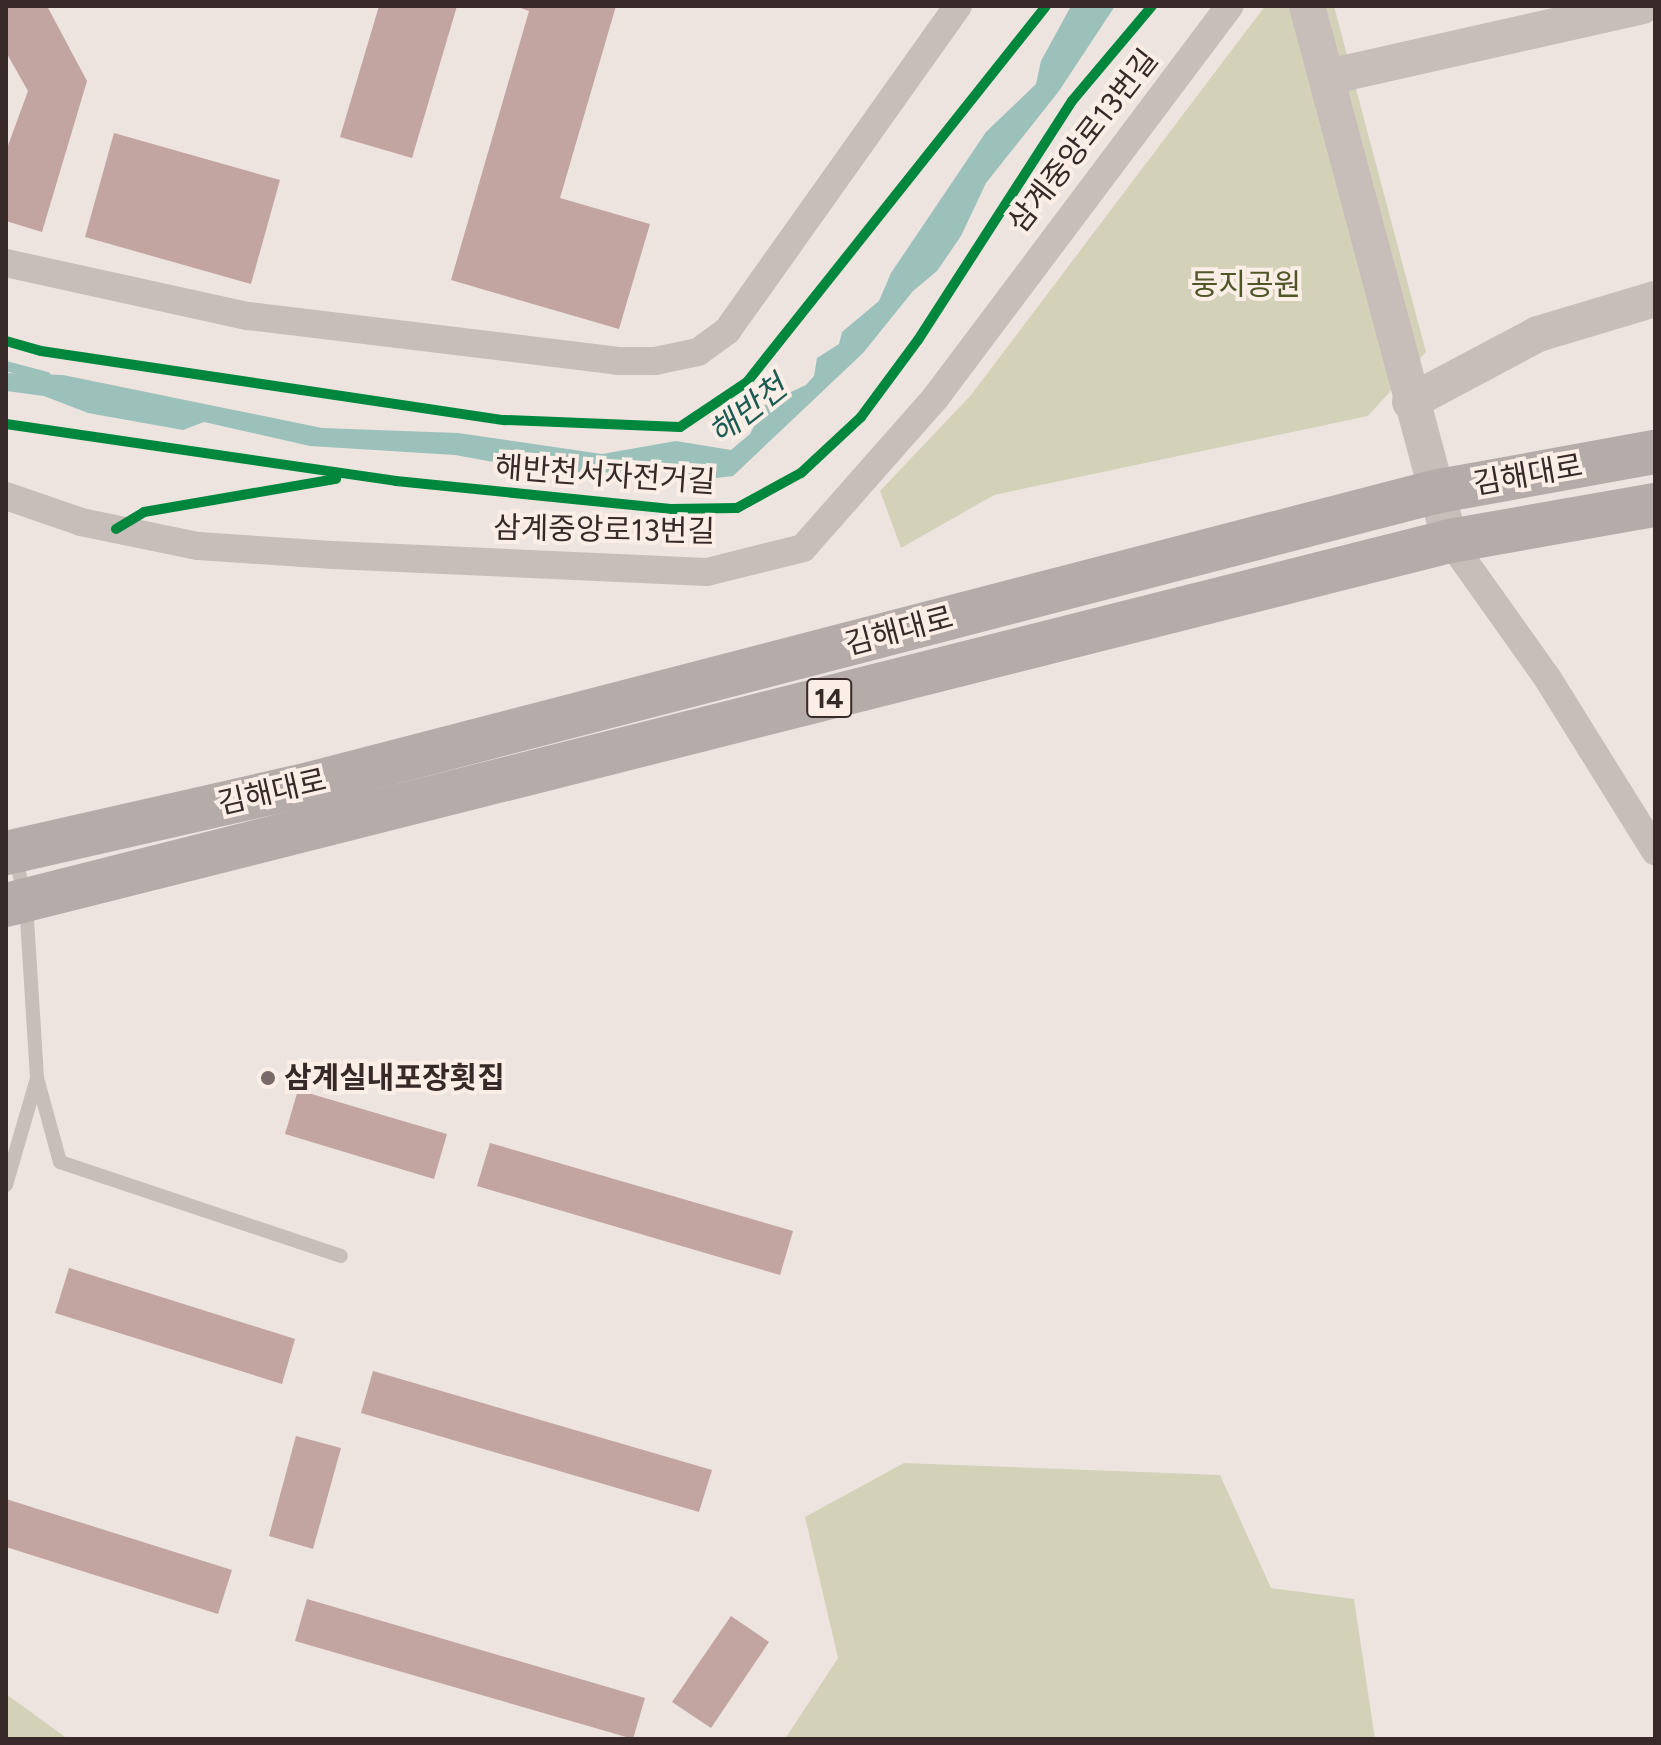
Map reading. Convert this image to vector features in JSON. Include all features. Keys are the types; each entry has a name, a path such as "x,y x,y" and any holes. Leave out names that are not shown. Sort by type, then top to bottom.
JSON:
{"main road":[{"name":"김해대로","path":"10,853 329,779 1434,492 1655,452"},
{"name":"김해대로","path":"16,903 1450,541 1655,505"}],"street":[{"path":"6,263 264,318 618,361 655,361 698,352 727,331 958,6"},
{"name":"삼계중앙로13번길","path":"6,496 81,522 198,546 333,555 707,572 803,548 936,397 1230,6"},
{"path":"1307,6 1434,492 1450,541 1548,679 1655,851"},
{"path":"1328,77 1642,6"},
{"path":"1410,402 1538,334 1655,299"}],"lane":[{"path":"10,853 37,1078 60,1162 341,1256"},
{"path":"6,1185 37,1078"}],"green space":[{"name":"둥지공원","path":"1265,6 1334,6 1426,352 1368,416 994,495 901,548 880,491 971,395"},
{"path":"904,1463 1220,1475 1271,1588 1354,1599 1375,1739 785,1739 838,1658 805,1517"},
{"path":"6,1694 68,1739 6,1739"}],"water":[{"name":"해반천","path":"1071,6 1115,6 1059,91 986,183 961,236 937,271 913,291 863,353 733,476 699,480 666,473 548,472 455,455 310,446 204,422 183,430 88,413 44,396 6,391 6,373 63,375 322,428 458,433 602,454 676,441 731,450 750,434 765,404 806,385 814,376 817,358 839,344 842,332 879,301 891,273 986,132 1036,84 1041,61"}],"building":[{"path":"6,6 47,6 87,81 42,232 6,221 6,151 28,91 6,52"},
{"path":"379,6 457,6 412,158 340,137"},
{"path":"515,6 616,6 560,198 650,224 619,329 451,280 529,11"},
{"path":"114,133 280,180 251,284 85,237"},
{"path":"298,1090 447,1134 434,1179 285,1134"},
{"path":"490,1143 793,1231 780,1275 477,1186"},
{"path":"69,1268 295,1339 282,1384 55,1313"},
{"path":"373,1371 712,1470 699,1512 361,1413"},
{"path":"296,1436 341,1448 313,1549 269,1536"},
{"path":"6,1499 232,1570 218,1614 6,1547"},
{"path":"307,1599 645,1698 633,1739 295,1641"},
{"path":"731,1616 769,1642 711,1728 672,1702"}],"waterway":[{"name":"해반천","path":"6,366 47,377"}],"cycle path":[{"path":"6,341 41,351 505,420 680,427 747,382 1046,6"},
{"name":"해반천서자전거길","path":"6,424 396,481 671,509 737,508 801,473 861,417 918,340 1072,101 1152,6"},
{"path":"116,529 144,512 336,479"}],"place":[{"name":"삼계실내포장횟집","path":"268,1078"}]}
